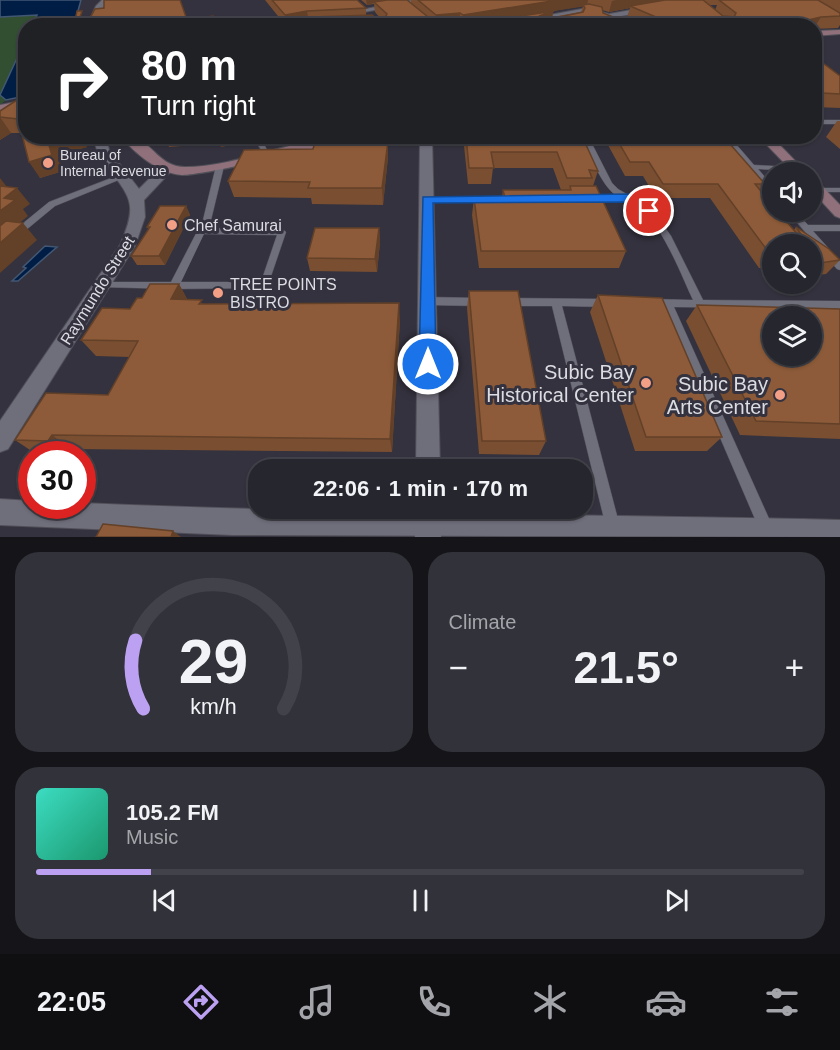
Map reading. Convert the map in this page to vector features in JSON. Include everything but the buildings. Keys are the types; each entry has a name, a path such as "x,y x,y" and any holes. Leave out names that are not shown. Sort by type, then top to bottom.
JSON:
{"main road":[{"path":"822,33 840,32"},
{"path":"0,111 18,108"},
{"path":"136,144 168,168 193,171 316,144"},
{"path":"772,144 789,162"},
{"path":"822,195 840,213"}],"street":[{"path":"371,16 361,7 427,0"},
{"path":"96,18 107,2"},
{"path":"613,18 662,6"},
{"path":"558,18 575,16 587,10 607,18"},
{"path":"99,144 139,197 168,168"},
{"path":"426,144 428,459"},
{"name":"Raymundo Street","path":"0,441 127,246 137,225 140,210 139,197"},
{"path":"0,512 228,530 428,523 840,533"}],"lane":[{"path":"822,121 840,122"},
{"path":"260,144 267,156"},
{"path":"588,144 609,184 615,191 649,211 667,236 700,304"},
{"path":"732,144 762,177"},
{"path":"174,286 202,231 220,166"},
{"path":"753,167 762,168"},
{"path":"0,247 52,204 122,177"},
{"path":"822,188 840,190"},
{"path":"581,198 629,198"},
{"path":"427,200 498,199"},
{"path":"801,222 840,267"},
{"path":"807,228 840,228"},
{"path":"102,285 264,286 282,232 202,231"},
{"path":"427,301 486,302"},
{"path":"497,302 612,303"},
{"path":"556,302 613,527"},
{"path":"645,303 840,305"},
{"path":"668,304 766,530"}],"green space":[{"path":"38,15 36,18 18,18 18,56 0,95 0,17"},
{"path":"0,95 6,100 0,105"}],"water":[{"path":"0,0 81,0 76,18 36,18 37,15 0,17"},
{"path":"18,56 18,97 6,100 0,95"},
{"path":"45,246 57,247 18,281 12,281 26,268 23,267"}],"place":[{"name":"Bureau of Internal Revenue","path":"48,163"},
{"name":"Chef Samurai","path":"172,225"},
{"name":"TREE POINTS BISTRO","path":"218,293"},
{"name":"Subic Bay Historical Center","path":"646,383"},
{"name":"Subic Bay Arts Center","path":"780,395"}],"route":[{"path":"428,364 427,200 629,198 649,211"}]}
